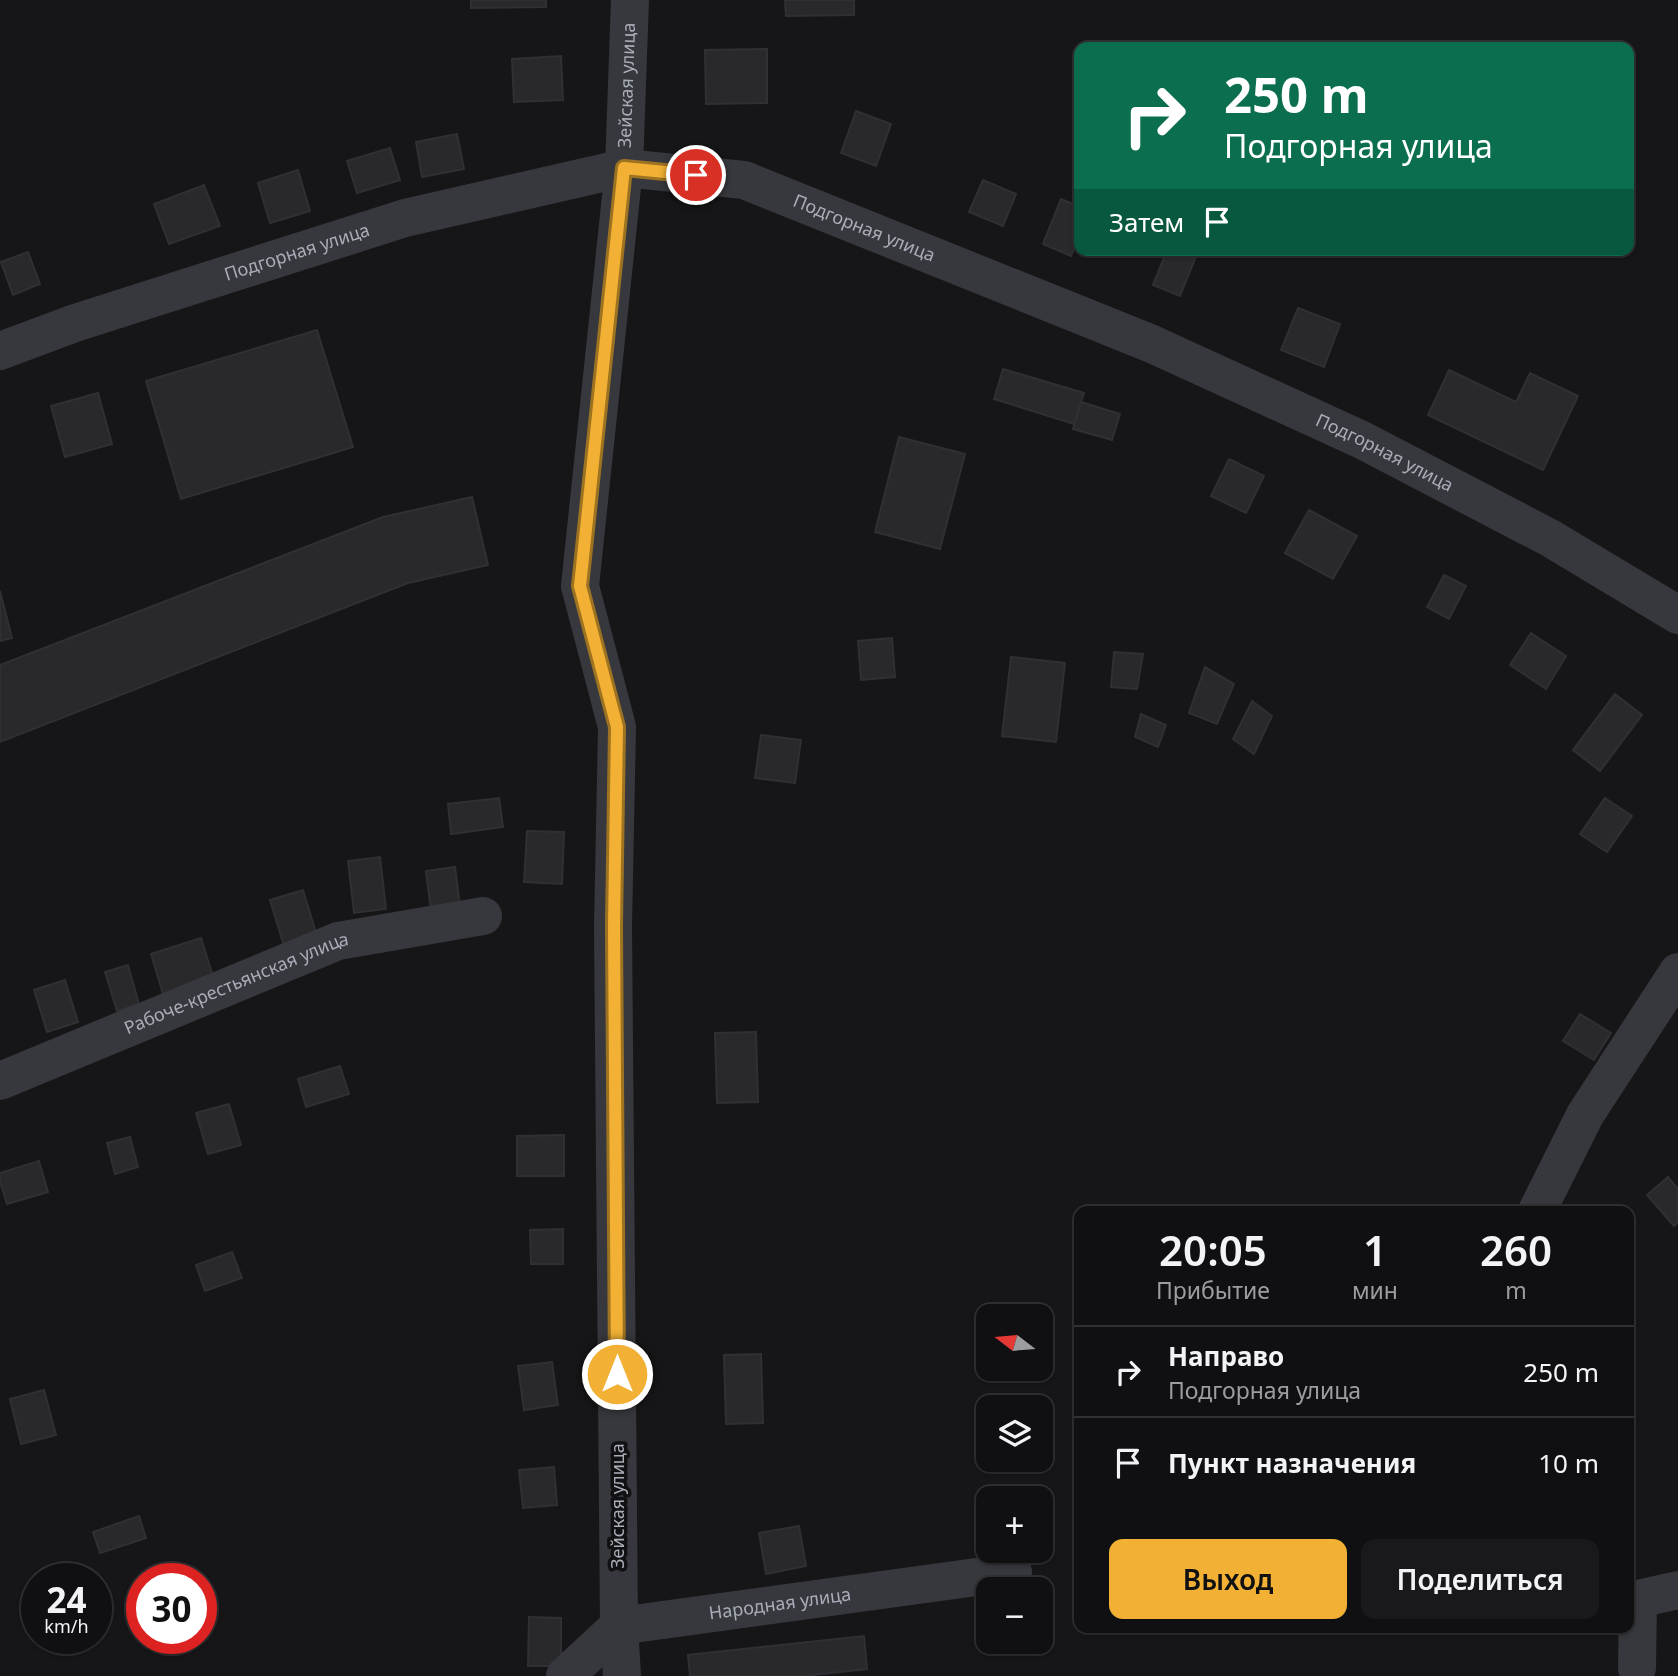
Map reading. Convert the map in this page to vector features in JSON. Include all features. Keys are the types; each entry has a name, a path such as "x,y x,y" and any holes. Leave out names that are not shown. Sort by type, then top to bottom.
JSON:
{"street":[{"name":"Зейская улица","path":"622,1676 619,1626 614,941 617,727 580,586 624,168 630,0"},
{"name":"Подгорная улица","path":"0,351 75,323 405,218 624,168 744,180 1152,344 1362,440 1550,538 1678,615"},
{"name":"Рабоче-крестьянская улица","path":"0,1081 338,941 483,916"},
{"path":"1540,1206 1585,1115 1678,972"},
{"name":"Народная улица","path":"619,1626 1013,1572"},
{"path":"1637,1668 1639,1599 1678,1590"},
{"path":"565,1676 619,1626"}],"building":[{"path":"471,0 546,0 546,7 471,8"},
{"path":"785,0 854,0 854,15 786,16"},
{"path":"767,49 767,103 706,104 705,50"},
{"path":"561,56 563,100 514,102 512,59"},
{"path":"856,111 891,124 876,166 841,153"},
{"path":"457,134 464,169 422,177 416,142"},
{"path":"390,148 400,180 357,193 347,161"},
{"path":"298,170 310,211 270,223 258,183"},
{"path":"983,180 1016,194 1003,226 969,212"},
{"path":"204,185 220,226 169,244 154,204"},
{"path":"1061,199 1074,204 1074,249 1071,256 1043,244"},
{"path":"28,252 40,284 13,295 1,262"},
{"path":"1165,256 1196,256 1180,296 1153,285"},
{"path":"1298,308 1340,324 1324,367 1281,350"},
{"path":"317,330 353,447 181,499 146,381"},
{"path":"1003,369 1084,393 1074,424 994,399"},
{"path":"1449,370 1516,402 1530,373 1578,396 1543,470 1428,415"},
{"path":"98,393 112,444 65,457 51,406"},
{"path":"1081,402 1120,414 1112,440 1073,429"},
{"path":"899,437 965,454 940,549 875,532"},
{"path":"1229,459 1264,476 1246,513 1211,496"},
{"path":"472,497 488,565 408,583 0,742 0,665 383,517"},
{"path":"1309,510 1357,536 1333,579 1285,553"},
{"path":"1444,575 1466,586 1449,619 1427,607"},
{"path":"0,591 12,638 0,641"},
{"path":"1531,633 1566,656 1546,689 1510,665"},
{"path":"892,638 895,677 861,680 858,641"},
{"path":"1114,652 1143,654 1137,689 1111,687"},
{"path":"1011,657 1065,663 1056,742 1002,736"},
{"path":"1205,667 1234,684 1217,724 1189,713"},
{"path":"1615,694 1642,715 1600,771 1573,750"},
{"path":"1252,701 1272,716 1254,754 1233,739"},
{"path":"1141,714 1166,725 1158,747 1135,737"},
{"path":"761,735 801,740 795,783 755,778"},
{"path":"499,798 503,827 451,834 448,804"},
{"path":"1605,798 1632,816 1607,852 1580,834"},
{"path":"527,831 564,832 562,884 524,882"},
{"path":"380,857 386,909 354,913 348,861"},
{"path":"455,867 460,906 431,910 426,871"},
{"path":"303,890 317,936 284,946 270,900"},
{"path":"201,938 216,986 165,1001 151,954"},
{"path":"128,965 139,1004 117,1011 105,972"},
{"path":"65,980 78,1022 47,1032 34,990"},
{"path":"1580,1014 1611,1033 1594,1060 1563,1041"},
{"path":"756,1032 758,1102 717,1103 715,1033"},
{"path":"340,1066 349,1094 306,1107 298,1079"},
{"path":"229,1104 241,1145 208,1154 196,1113"},
{"path":"564,1135 564,1176 517,1176 517,1136"},
{"path":"130,1137 138,1167 115,1174 107,1143"},
{"path":"39,1161 48,1192 7,1204 0,1173"},
{"path":"1668,1177 1678,1189 1678,1222 1674,1226 1647,1195"},
{"path":"563,1229 563,1264 531,1264 530,1230"},
{"path":"232,1252 242,1278 205,1291 196,1265"},
{"path":"761,1354 763,1423 726,1424 724,1355"},
{"path":"552,1362 558,1405 524,1410 518,1366"},
{"path":"44,1390 56,1435 21,1444 10,1399"},
{"path":"554,1467 557,1505 523,1508 519,1470"},
{"path":"139,1516 146,1538 100,1553 93,1532"},
{"path":"799,1526 806,1566 766,1574 759,1533"},
{"path":"529,1617 561,1618 561,1666 528,1666"},
{"path":"864,1636 867,1669 803,1676 690,1676 688,1655"}],"route":[{"path":"617,1374 614,927 617,727 580,586 624,168 696,175"}]}
